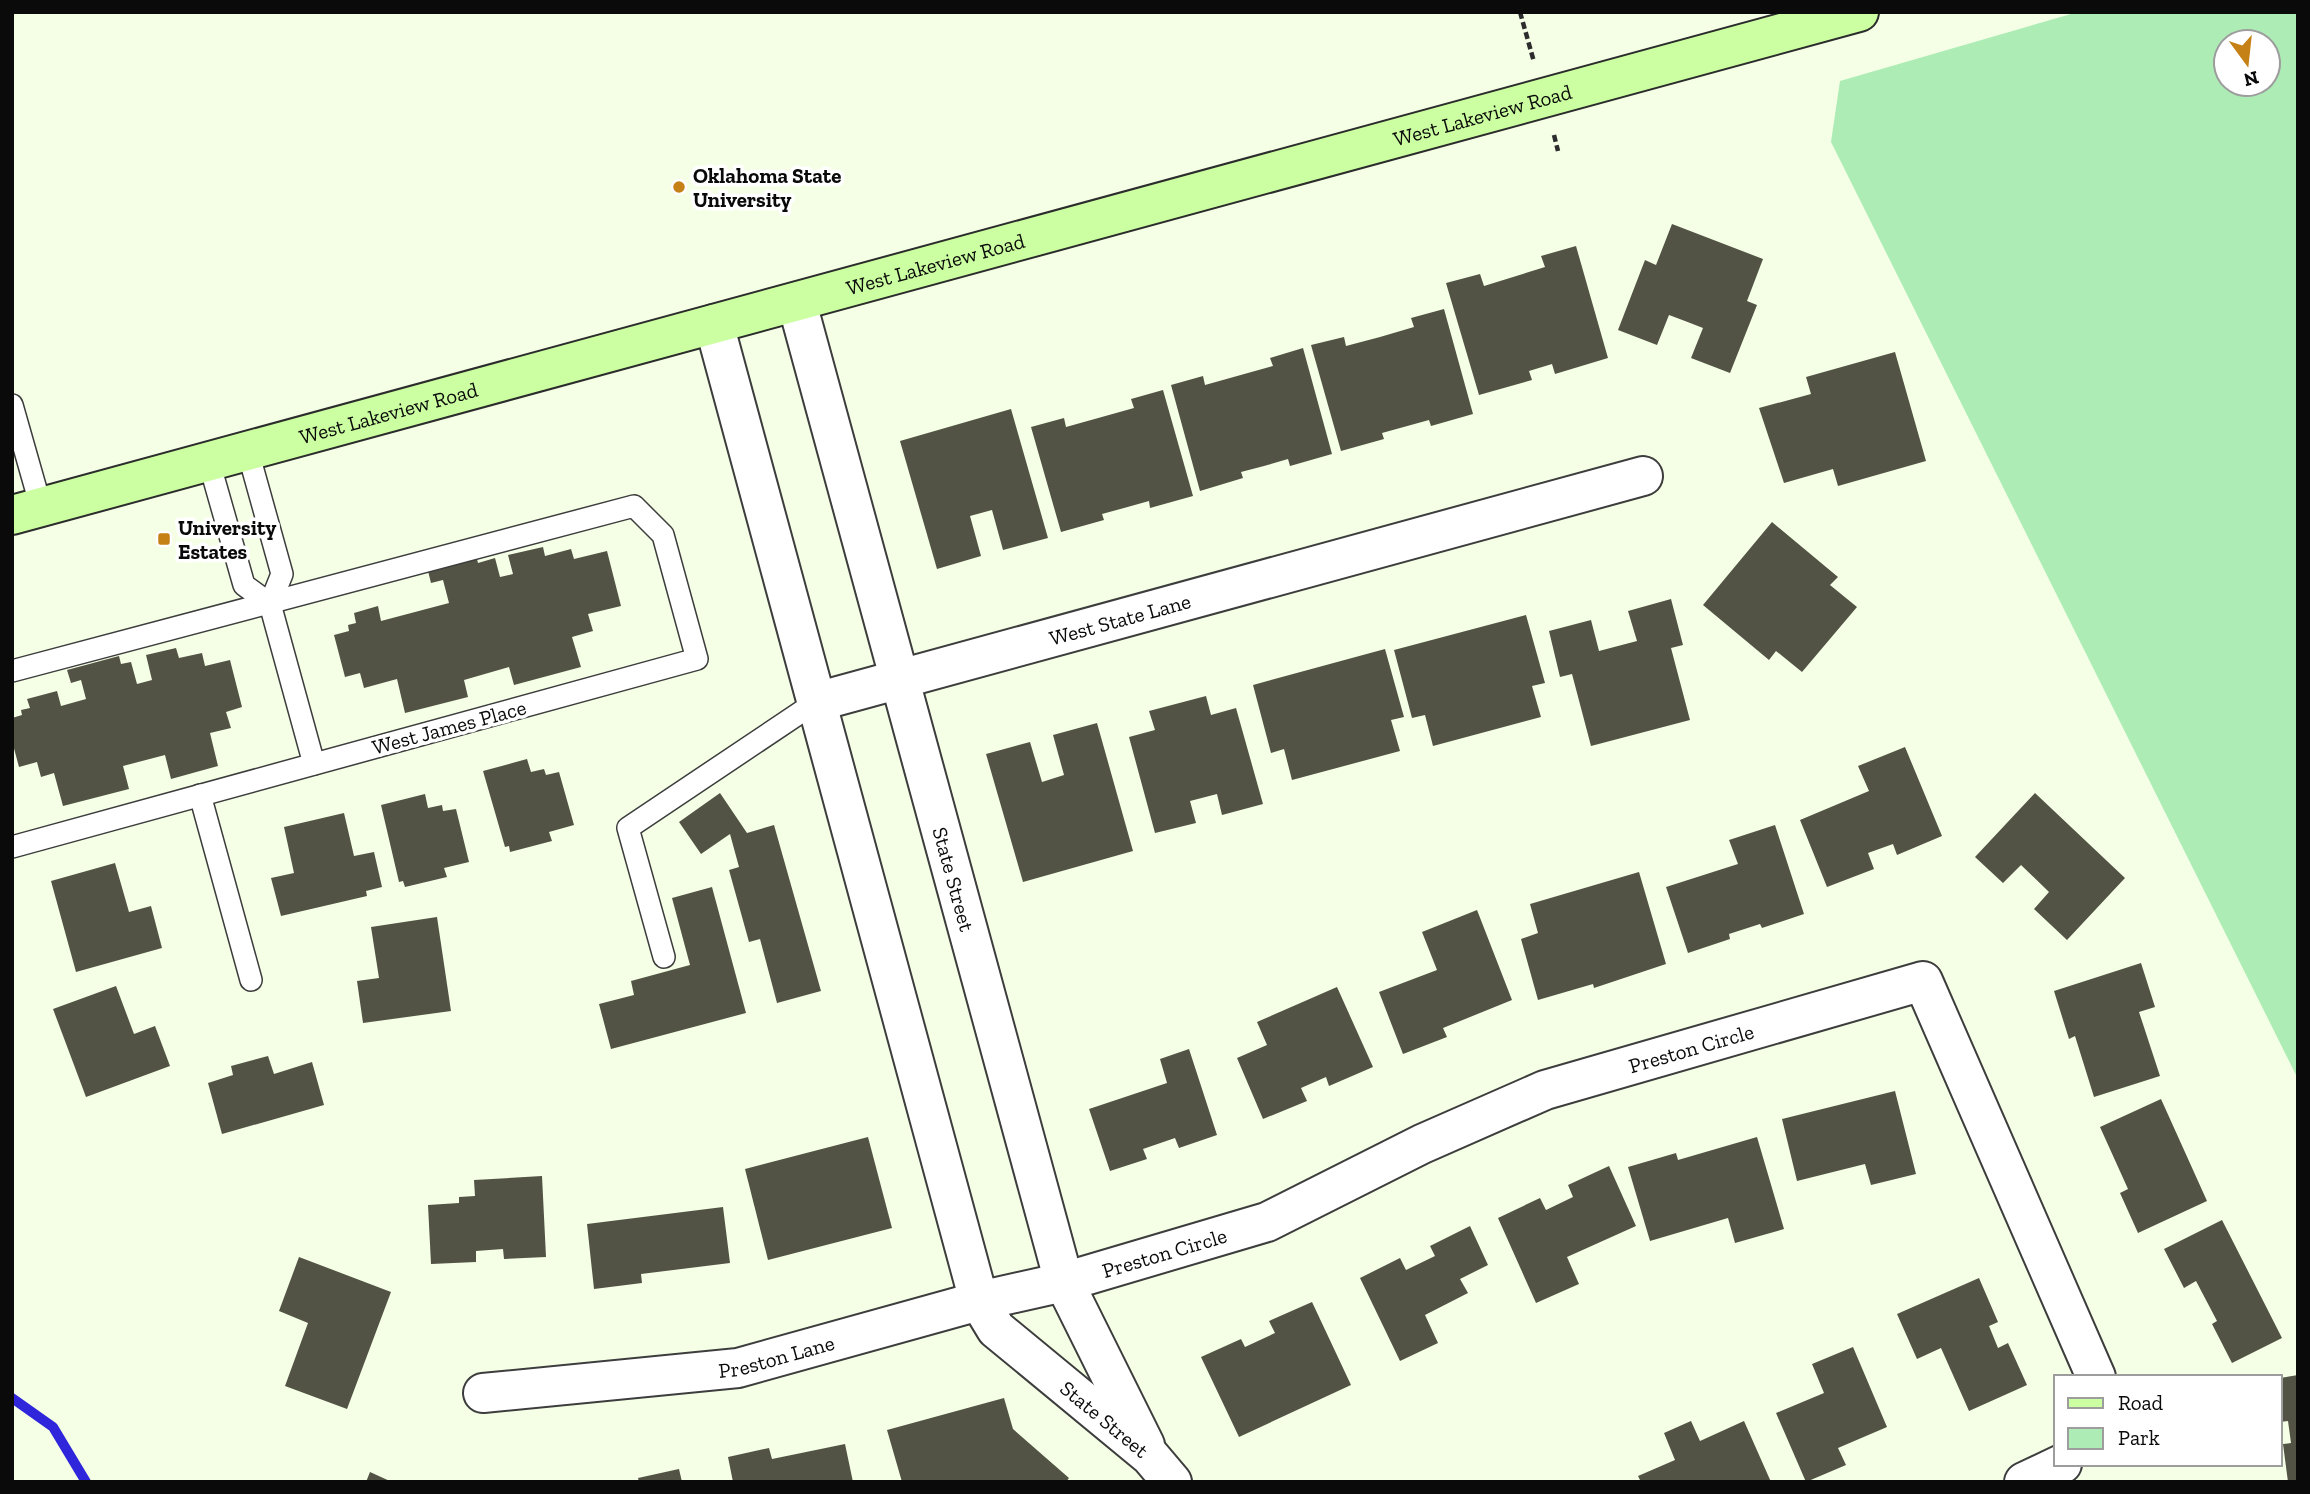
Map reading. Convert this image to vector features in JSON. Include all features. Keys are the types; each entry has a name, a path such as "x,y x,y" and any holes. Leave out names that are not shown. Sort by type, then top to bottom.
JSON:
{"main road":[{"name":"West Lakeview Road","path":"27,511 1860,12"}],"street":[{"name":"State Street","path":"797,303 1064,1282 1161,1469"},
{"name":"State Street","path":"714,324 979,1301 996,1329 1161,1469"},
{"name":"West State Lane","path":"816,702 1643,476"},
{"name":"Preston Circle","path":"1064,1282 1267,1222 1422,1144 1545,1090 1923,981 2095,1375"},
{"name":"Preston Lane","path":"483,1394 738,1368 979,1301 1064,1282"},
{"path":"2024,1482 2058,1466"}],"lane":[{"path":"12,405 27,511"},
{"path":"248,452 282,574 270,604 314,764"},
{"path":"209,462 244,585 270,604"},
{"name":"West James Place","path":"12,847 697,659 663,535 634,506 270,604"},
{"path":"12,671 270,604"},
{"name":"West State Lane","path":"664,957 628,828 816,702"},
{"path":"200,795 250,980"}],"green space":[{"path":"2078,12 2298,12 2298,1079 1831,142 1840,81"}],"building":[{"path":"1672,224 1763,259 1747,301 1757,305 1730,373 1691,358 1703,328 1685,321 1669,315 1657,345 1618,330 1645,260 1656,265"},
{"path":"1576,246 1608,358 1555,374 1552,364 1529,371 1532,380 1479,395 1446,283 1480,274 1484,286 1545,267 1541,256"},
{"path":"1444,309 1473,414 1431,426 1429,420 1382,433 1384,439 1341,451 1311,345 1344,337 1346,346 1380,337 1414,327 1411,318"},
{"path":"1303,348 1332,454 1290,466 1288,459 1241,472 1243,478 1200,491 1171,385 1203,376 1205,385 1273,366 1270,358"},
{"path":"1895,352 1926,461 1838,486 1833,469 1784,483 1759,408 1811,394 1806,377"},
{"path":"1163,390 1193,496 1150,508 1149,501 1102,514 1104,520 1061,532 1031,427 1064,418 1066,427 1134,408 1131,399"},
{"path":"1011,409 1048,538 1003,550 992,510 970,516 981,556 937,569 900,441"},
{"path":"1772,522 1838,577 1830,585 1857,607 1802,672 1776,651 1769,660 1703,605"},
{"path":"543,547 545,556 571,549 574,559 607,551 621,606 588,614 593,631 572,637 581,667 514,685 509,667 464,680 468,697 405,713 397,679 364,688 360,673 345,677 334,635 349,631 348,625 356,623 354,613 378,606 381,621 449,603 443,580 431,583 428,571 477,559 478,563 495,558 500,577 513,574 508,555"},
{"path":"1671,599 1683,645 1671,648 1690,720 1591,746 1572,674 1560,677 1549,631 1591,620 1599,651 1637,641 1628,611"},
{"path":"1526,615 1545,683 1532,686 1541,717 1433,746 1425,715 1412,718 1394,650"},
{"path":"176,648 179,658 202,653 205,666 230,660 242,707 226,712 231,728 210,733 218,766 171,779 165,755 123,766 129,789 63,806 54,773 41,777 37,762 19,767 12,741 12,718 22,715 21,710 30,708 27,699 57,691 61,706 86,699 81,680 71,683 67,670 119,656 121,664 131,662 137,684 152,680 146,655"},
{"path":"1385,649 1404,717 1391,720 1400,751 1292,780 1284,749 1271,753 1253,685"},
{"path":"1206,696 1211,715 1236,708 1263,804 1222,815 1217,794 1190,801 1196,823 1155,833 1129,737 1155,730 1149,711"},
{"path":"1097,723 1133,851 1023,882 986,754 1030,742 1042,782 1064,775 1053,735"},
{"path":"1905,747 1942,836 1897,855 1893,844 1868,853 1874,869 1827,887 1800,820 1869,791 1858,766"},
{"path":"527,759 531,772 544,769 546,775 559,772 574,825 549,832 552,841 510,852 509,846 505,847 483,771"},
{"path":"720,793 747,833 774,825 821,991 777,1003 760,939 749,942 729,870 739,867 730,834 701,854 679,822"},
{"path":"2035,793 2125,878 2067,940 2034,909 2049,892 2021,865 2003,883 1975,857"},
{"path":"425,794 428,808 442,805 443,811 456,809 469,862 444,868 447,877 405,887 403,881 399,882 381,805"},
{"path":"344,813 354,856 374,852 382,887 366,891 367,896 281,916 271,878 294,873 284,827"},
{"path":"1775,825 1804,914 1762,928 1760,924 1729,934 1730,939 1688,953 1666,887 1738,864 1729,840"},
{"path":"115,863 129,912 151,906 162,948 76,972 51,881"},
{"path":"1639,872 1666,964 1594,988 1593,984 1538,1000 1521,939 1538,933 1530,904"},
{"path":"712,887 746,1013 611,1049 599,1004 634,995 631,981 690,965 672,898"},
{"path":"1477,910 1512,1000 1443,1028 1447,1037 1403,1054 1379,992 1437,970 1422,932"},
{"path":"437,917 451,1011 363,1023 357,981 379,978 371,927"},
{"path":"2141,963 2155,1007 2139,1012 2160,1076 2094,1097 2075,1036 2069,1039 2054,991"},
{"path":"116,986 134,1034 155,1026 170,1066 86,1097 53,1009"},
{"path":"1337,987 1373,1067 1329,1086 1326,1077 1301,1088 1307,1101 1263,1119 1237,1058 1267,1045 1257,1022"},
{"path":"1189,1049 1217,1135 1179,1148 1175,1138 1143,1149 1147,1159 1110,1171 1089,1109 1167,1083 1160,1059"},
{"path":"268,1056 274,1074 312,1062 324,1105 222,1134 208,1083 233,1075 231,1066"},
{"path":"1895,1091 1916,1174 1871,1185 1865,1164 1797,1181 1782,1119"},
{"path":"2161,1099 2207,1201 2138,1233 2120,1193 2128,1189 2100,1127"},
{"path":"868,1137 892,1228 768,1260 745,1169"},
{"path":"1757,1137 1784,1229 1735,1243 1728,1218 1650,1241 1628,1167 1676,1153 1678,1160"},
{"path":"1609,1166 1636,1226 1567,1257 1579,1284 1536,1303 1498,1218 1540,1198 1546,1210 1573,1197 1568,1185"},
{"path":"542,1176 546,1257 504,1259 503,1249 476,1251 476,1262 431,1264 428,1205 459,1203 459,1197 475,1196 474,1180"},
{"path":"723,1207 730,1263 641,1274 642,1283 594,1289 587,1224"},
{"path":"2222,1220 2282,1338 2232,1363 2212,1324 2217,1321 2196,1281 2184,1288 2164,1249"},
{"path":"1470,1226 1488,1265 1460,1279 1468,1293 1425,1315 1438,1343 1400,1361 1360,1278 1400,1258 1406,1270 1435,1256 1430,1246"},
{"path":"299,1257 391,1292 347,1409 285,1386 308,1323 279,1311"},
{"path":"1979,1278 1998,1322 1989,1326 1998,1348 2008,1343 2027,1385 1969,1411 1941,1348 1917,1359 1897,1314"},
{"path":"1312,1302 1351,1385 1239,1437 1201,1357 1241,1339 1245,1347 1275,1333 1269,1321"},
{"path":"1853,1347 1887,1427 1838,1448 1846,1465 1806,1482 1776,1413 1824,1393 1812,1364"},
{"path":"2298,1375 2298,1482 2288,1482 2283,1444 2291,1443 2288,1421 2282,1422 2282,1378"},
{"path":"1004,1398 1013,1429 1069,1478 1066,1482 902,1482 887,1430"},
{"path":"1691,1421 1700,1441 1744,1421 1771,1482 1641,1482 1638,1476 1675,1460 1664,1433"},
{"path":"845,1444 853,1482 733,1482 728,1457 769,1448 772,1459"},
{"path":"679,1469 682,1482 639,1482 638,1478"},
{"path":"370,1472 392,1482 366,1482"}],"waterway":[{"path":"12,1398 53,1427 86,1482"}],"place":[{"name":"Oklahoma State University","path":"679,187"},
{"name":"University Estates","path":"164,539"}]}
